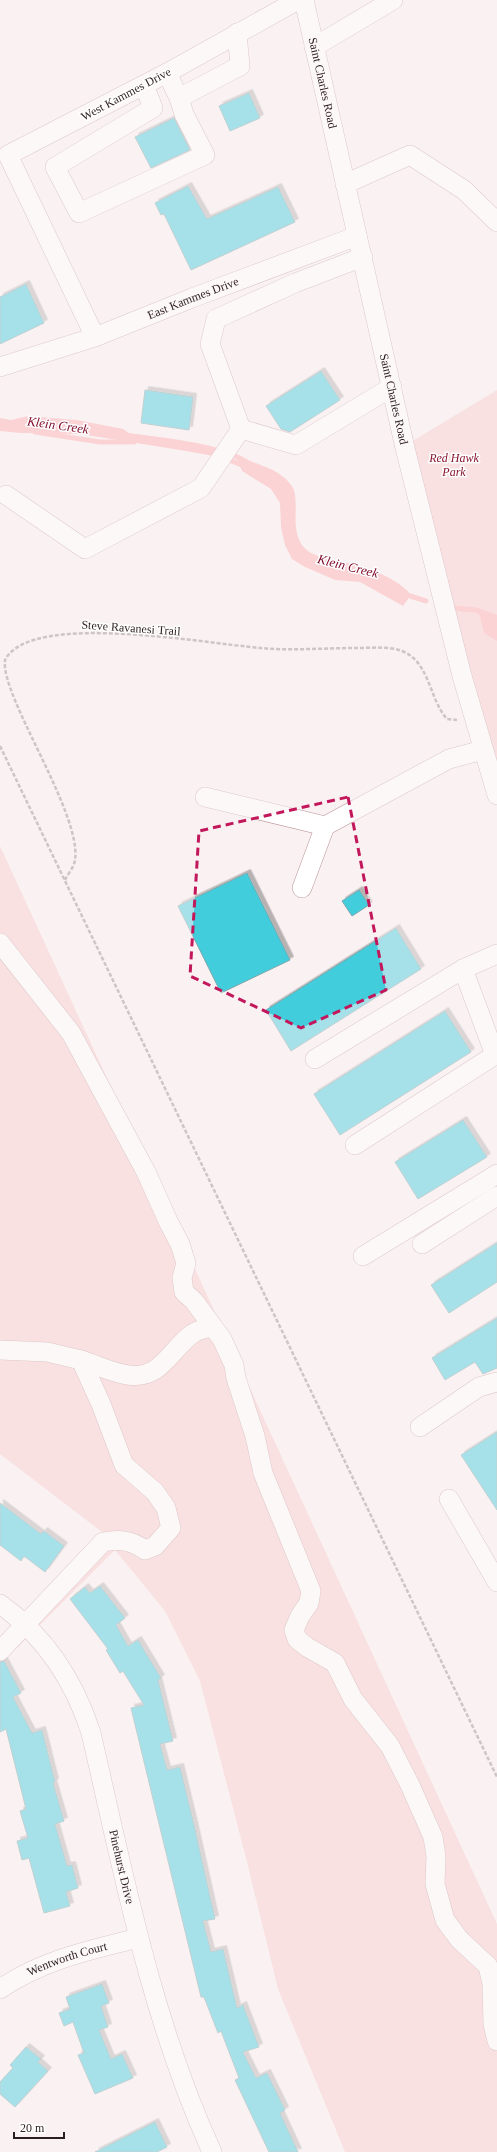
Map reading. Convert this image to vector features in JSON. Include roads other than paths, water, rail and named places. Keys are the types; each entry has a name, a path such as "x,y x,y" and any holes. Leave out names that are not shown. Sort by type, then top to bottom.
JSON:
{"street":[{"name":"West Kammes Drive","path":"95,337 36,213 4,157 167,73 298,0"},
{"name":"Saint Charles Road","path":"304,0 357,236 443,601 483,750 497,796"},
{"path":"314,47 393,0"},
{"path":"179,98 240,66 238,33"},
{"path":"144,85 154,108 55,167 80,213 206,155 184,114 179,98 167,73"},
{"path":"345,184 410,155 464,190 497,222"},
{"name":"East Kammes Drive","path":"0,367 95,337 192,298 357,236"},
{"path":"241,429 210,344 216,319 295,283 363,257"},
{"path":"241,429 296,445 392,387"},
{"path":"6,495 85,548 201,488 241,429"},
{"path":"302,888 325,826 449,759 483,750"},
{"path":"205,797 325,826"},
{"path":"0,943 72,1033 146,1172 180,1244 186,1263 182,1278 184,1292 194,1301 222,1339 234,1365 236,1378 255,1436 263,1473 311,1591 309,1603 300,1616 294,1630 297,1639 307,1647 335,1663 353,1699 390,1746 410,1785 433,1837 436,1856 435,1884 445,1920 459,1939 488,1966 492,1983 493,2024 497,2041"},
{"path":"315,1059 463,969 497,954"},
{"path":"355,1145 494,1055 463,969"},
{"path":"363,1256 497,1174"},
{"path":"422,1244 497,1196"},
{"path":"0,1350 47,1352 81,1360 129,1376 150,1374 164,1364 174,1350 193,1333 212,1326"},
{"path":"0,1651 103,1542 118,1540 134,1542 146,1550 155,1546 171,1528 166,1508 155,1492 124,1466 101,1404 81,1360"},
{"path":"420,1427 479,1387 497,1382"},
{"path":"449,1499 497,1582"},
{"name":"Pinehurst Drive","path":"0,1604 25,1624 48,1647 70,1681 82,1706 91,1733 138,1938 160,2016 188,2096 212,2152"},
{"name":"Wentworth Court","path":"0,1989 33,1969 65,1956 138,1938"}],"water":[{"path":"28,416 77,420 123,429 129,433 182,440 209,446 236,454 274,471 285,478 293,488 296,503 296,530 303,547 311,553 327,559 362,567 384,575 409,592 408,599 403,606 360,582 335,580 305,567 292,559 285,545 281,528 280,503 271,489 242,471 238,461 234,458 228,461 214,456 80,434 20,433 0,431 0,418 11,420"},
{"path":"478,608 497,615 497,641 484,633"}],"waterway":[{"name":"Klein Creek","path":"35,432 100,442 134,442"},
{"name":"Klein Creek","path":"229,460 244,466"},
{"name":"Klein Creek","path":"404,594 426,601"},
{"name":"Klein Creek","path":"452,608 477,610 485,616"}],"park label":[{"name":"Red Hawk Park","path":"454,465"}]}
